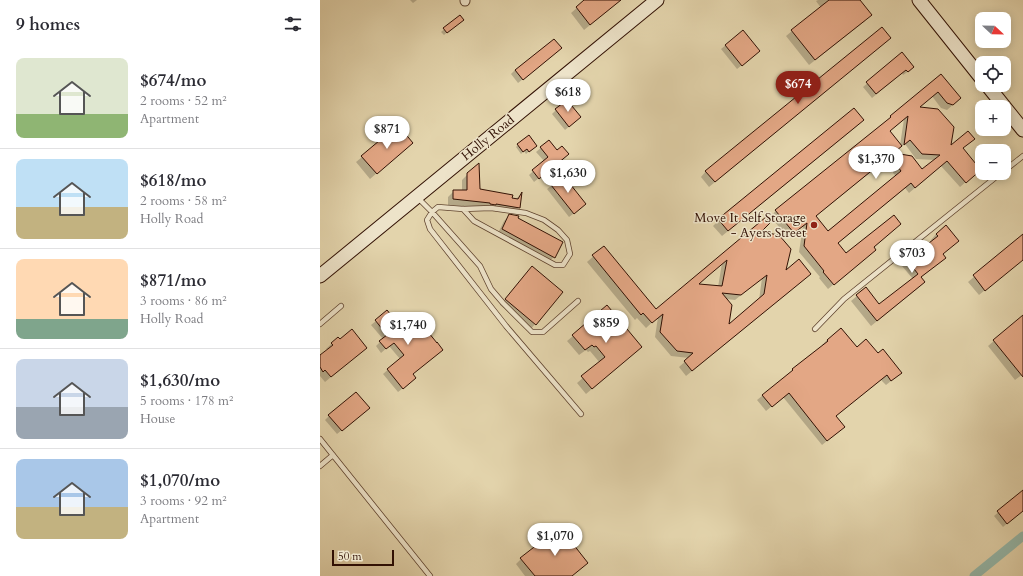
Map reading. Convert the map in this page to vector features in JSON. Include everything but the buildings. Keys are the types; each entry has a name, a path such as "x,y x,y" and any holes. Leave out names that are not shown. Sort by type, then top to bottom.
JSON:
{"main road":[{"name":"Holly Road","path":"320,276 657,0"},
{"path":"919,0 975,70"},
{"path":"993,92 1023,130"}],"lane":[{"path":"1011,165 1023,156"},
{"path":"815,329 844,299 992,180"},
{"path":"417,196 480,266 491,288 503,303 532,332 543,332 578,301"},
{"path":"463,209 474,221 555,265 563,265 570,254 567,240 558,230 544,220 526,213 491,208 463,209 438,207 432,212 427,220 430,230 506,326 582,414"},
{"path":"320,324 342,306"},
{"path":"320,440 430,576"},
{"path":"320,466 333,455"}],"waterway":[{"path":"974,576 1023,536"}],"place":[{"name":"Move It Self Storage - Ayers Street","path":"814,225"}]}
